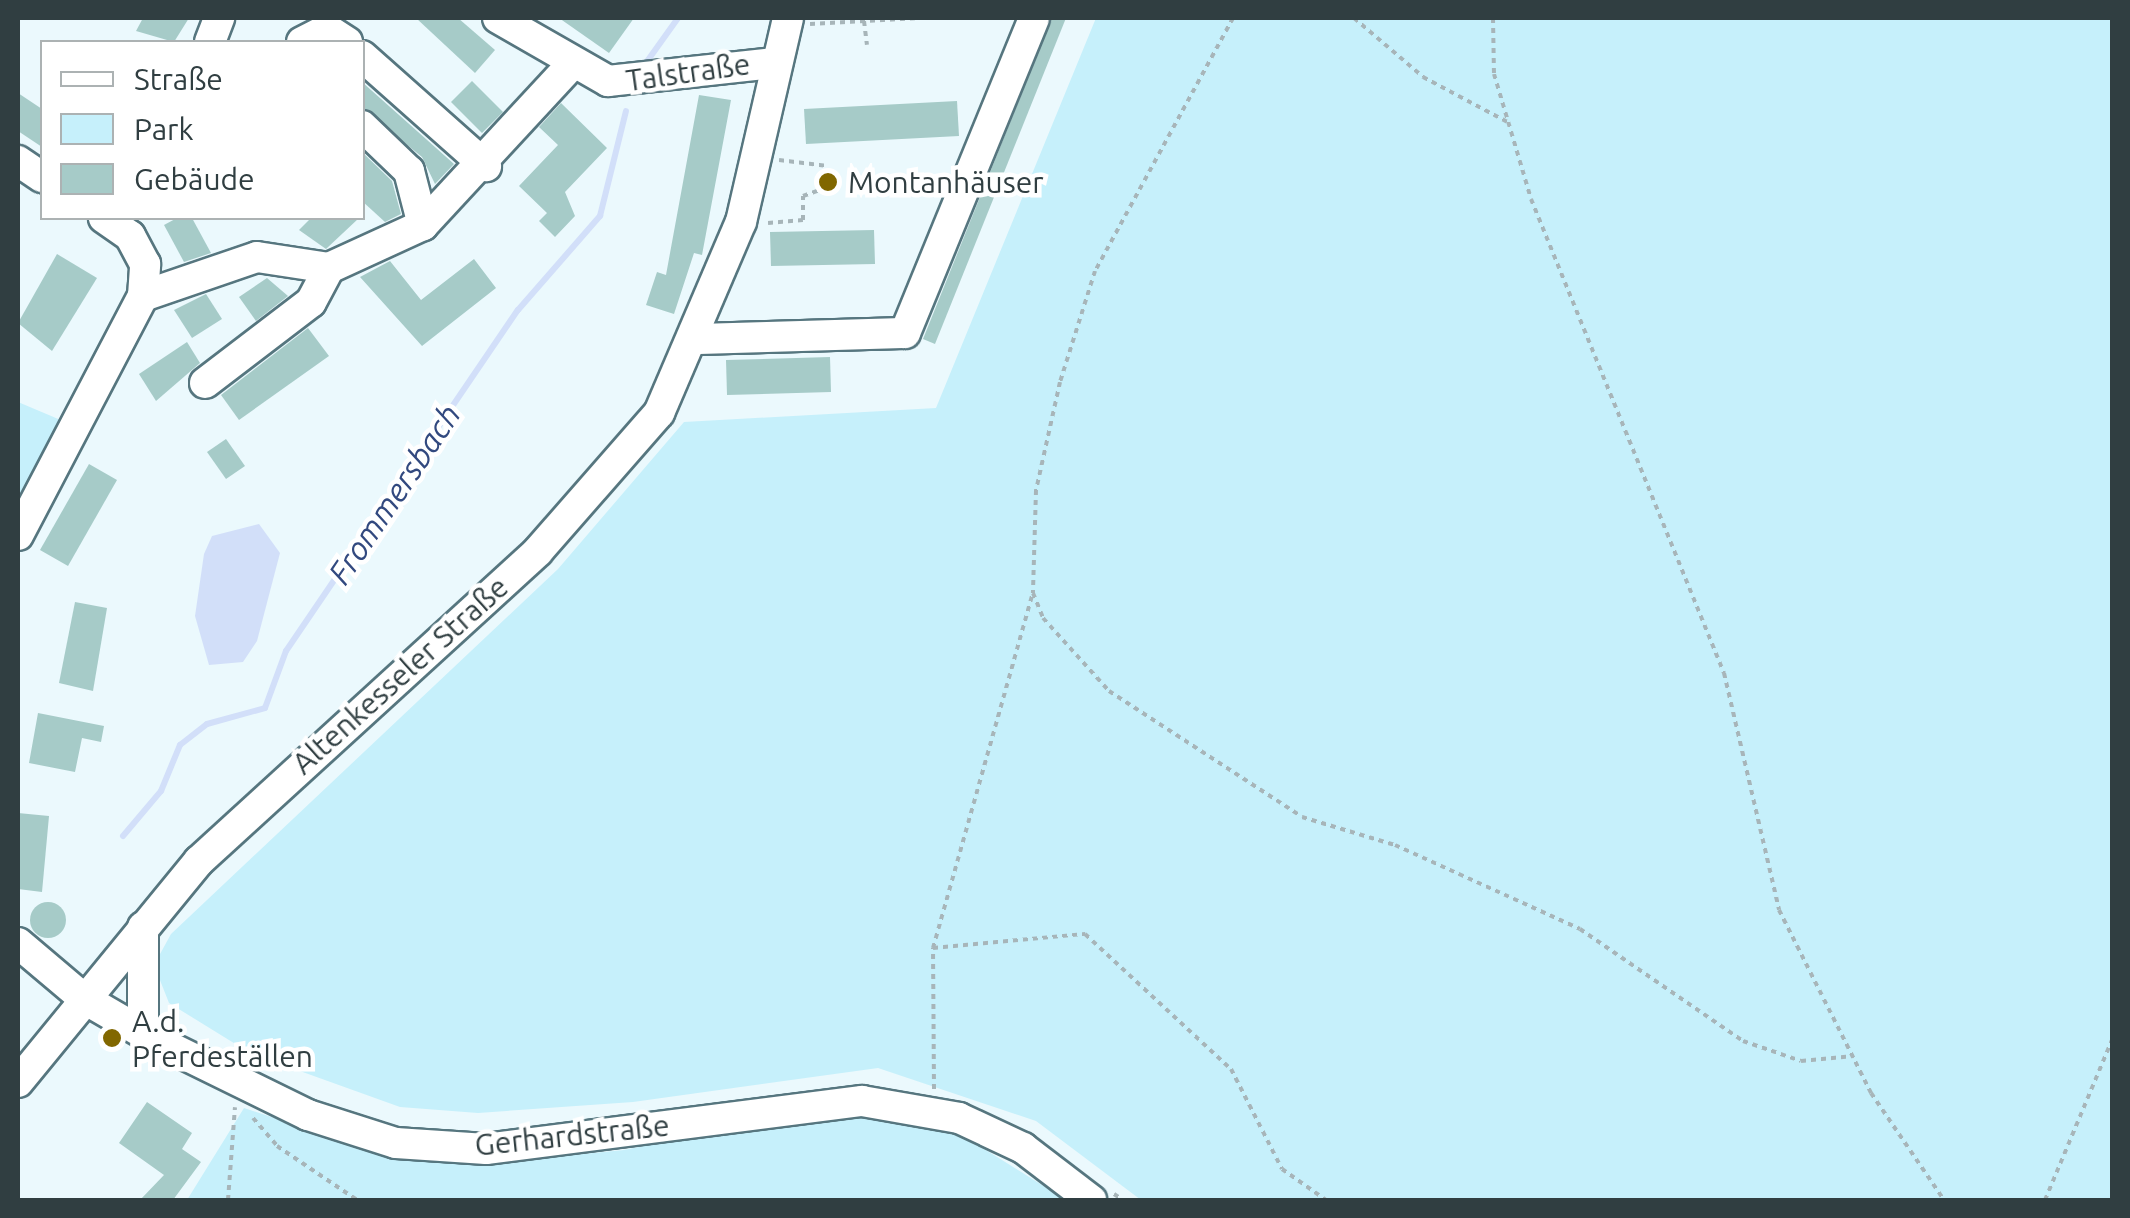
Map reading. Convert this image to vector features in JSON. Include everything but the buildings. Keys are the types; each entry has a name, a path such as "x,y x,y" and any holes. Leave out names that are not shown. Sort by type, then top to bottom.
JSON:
{"street":[{"name":"Talstraße","path":"498,18 573,63 636,85 741,60 775,62"},
{"path":"698,339 905,332 1034,18"},
{"name":"Altenkesseler Straße","path":"18,1082 145,919 602,487 659,413 698,339 741,222 775,62 796,21"},
{"path":"306,40 327,28 344,40"},
{"path":"365,59 486,166"},
{"path":"143,296 257,257 329,268 424,225 486,166 573,63"},
{"path":"365,129 409,171 424,225"},
{"path":"18,161 40,176"},
{"path":"18,535 143,296 145,264 135,226"},
{"path":"205,382 312,302 329,268"},
{"path":"143,1033 136,958 145,919"},
{"name":"Gerhardstraße","path":"18,944 84,998 143,1033 237,1082 396,1143 486,1149 784,1107 916,1106 1024,1148 1090,1200"}],"path":[{"path":"796,21 920,18"},
{"path":"915,1085 934,1087 933,948 1034,593 1036,490 1095,271 1233,18"},
{"path":"1354,18 1424,77 1511,124"},
{"path":"1493,18 1494,74 1554,260 1719,658 1778,910 1854,1056 1941,1199"},
{"path":"864,20 867,46"},
{"path":"782,160 828,166"},
{"path":"772,223 803,220 804,196 828,187"},
{"path":"1034,593 1054,632 1109,691 1302,817 1395,846 1580,929 1742,1040 1801,1061 1854,1056"},
{"path":"933,948 1085,934 1231,1069 1282,1169 1326,1200"},
{"path":"2045,1200 2112,1040"},
{"path":"228,1200 237,1082"},
{"path":"237,1082 277,1146 357,1200"}],"green space":[{"path":"1096,18 2112,18 2112,1200 1141,1200 1036,1121 878,1068 633,1102 478,1113 400,1107 250,1053 169,1003 154,965 171,934 558,569 684,422 936,408"},
{"path":"18,402 63,421 18,497"},
{"path":"244,1108 403,1160 500,1162 624,1150 765,1121 890,1116 957,1132 1066,1200 187,1200"}],"shaded area":[{"path":"259,524 280,553 257,641 243,662 209,665 195,616 204,554 212,536"}],"waterway":[{"name":"Frommersbach","path":"643,67 678,18"},
{"name":"Frommersbach","path":"123,836 161,791 180,745 207,724 265,708 286,651 518,310 600,216 626,111"}],"place":[{"name":"Montanhäuser","path":"828,182"},
{"name":"A.d. Pferdeställen","path":"112,1038"}]}
